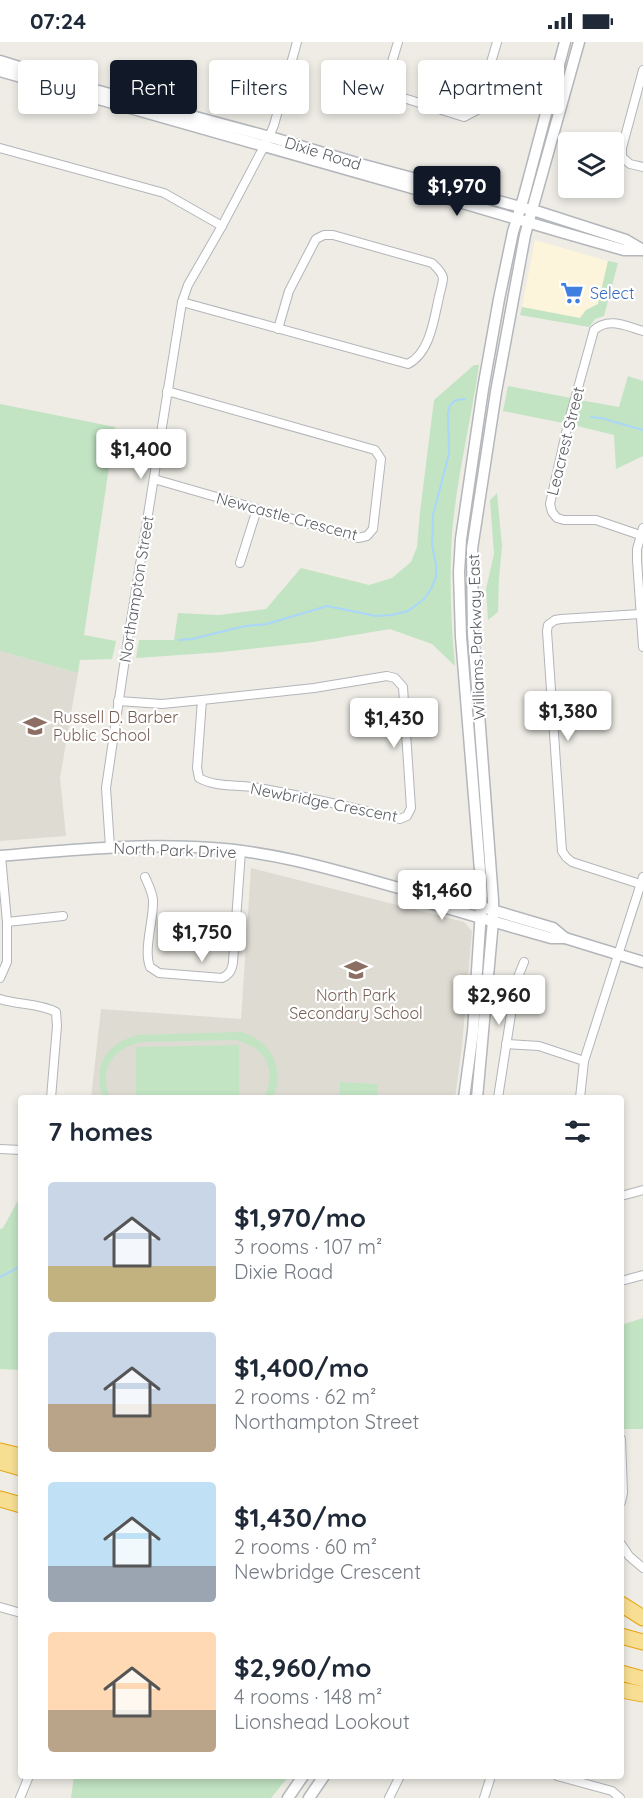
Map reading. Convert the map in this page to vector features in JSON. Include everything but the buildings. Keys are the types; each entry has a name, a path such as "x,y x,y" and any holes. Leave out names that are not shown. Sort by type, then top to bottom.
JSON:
{"highway":[{"path":"0,1451 18,1455"},
{"path":"0,1462 18,1467"},
{"path":"0,1499 18,1504"},
{"path":"624,1606 643,1618"},
{"path":"624,1637 643,1642"},
{"path":"624,1674 643,1679"},
{"path":"624,1691 643,1694"}],"main road":[{"name":"Williams Parkway East","path":"477,1095 493,916 492,873 473,634 472,549 523,221 566,42"},
{"name":"Williams Parkway East","path":"526,208 579,42"},
{"name":"Dixie Road","path":"0,61 267,142 523,221 624,250 643,250 626,240 526,208 267,142 0,71"},
{"name":"Williams Parkway East","path":"464,1095 473,1032 482,912 481,868 461,637 459,572 483,389 499,299 523,221"},
{"name":"North Park Drive","path":"0,856 139,846 212,848 272,856 417,893 430,903 482,912 551,938 564,938 643,962"},
{"path":"288,1798 301,1779"},
{"path":"309,1798 322,1779"}],"street":[{"name":"Northampton Street","path":"110,847 106,788 182,302 188,285 267,142 274,126 297,42"},
{"path":"398,42 385,85 391,94 464,117 477,110 497,42"},
{"path":"643,72 622,148 622,157 630,164 643,167"},
{"path":"0,148 164,193 222,226"},
{"path":"182,302 278,329 408,364 420,354 431,332 443,278 432,263 333,235 324,235 316,239 290,291 278,329"},
{"name":"Leacrest Street","path":"642,531 596,520 557,518 549,504 594,330 601,324 612,322 643,331"},
{"name":"Newcastle Crescent","path":"154,479 358,538 367,536 373,529 381,459 378,453 371,448 167,391"},
{"path":"240,563 257,509"},
{"path":"642,531 637,560 643,647"},
{"path":"580,1095 584,1060 642,882 572,862 562,851 547,631 548,625 555,620 640,614"},
{"name":"Newbridge Crescent","path":"118,701 162,704 314,688 387,676 395,678 403,687 411,808 407,816 400,819 255,787 208,783 199,778 197,768 202,700"},
{"path":"145,877 152,891 153,901 148,962 150,967 159,973 222,978 232,970 241,852"},
{"path":"0,856 7,922 7,962 0,978"},
{"path":"7,922 63,916"},
{"path":"498,1095 516,982 524,962"},
{"path":"0,999 13,1003 48,1007 56,1012 51,1095"},
{"path":"506,1044 539,1046 584,1060"},
{"path":"0,1149 18,1150"},
{"path":"624,1195 643,1190"},
{"path":"624,1280 643,1275"},
{"path":"624,1548 643,1568"},
{"path":"0,1607 18,1612"},
{"path":"20,1798 28,1779"},
{"path":"389,1798 398,1779"},
{"path":"484,1798 490,1779"},
{"path":"568,1779 612,1791 620,1798"}],"shaded area":[{"path":"535,240 608,261 598,304 586,310 579,318 522,307"},
{"name":"Russell D. Barber Public School","path":"0,651 78,673 60,778 66,836 0,841"},
{"name":"North Park Secondary School","path":"251,868 464,922 472,931 455,1095 91,1095 101,1009 241,1019"}],"green space":[{"path":"608,261 618,263 604,316 595,319 589,327 520,315 522,307 580,318 586,310 598,304"},
{"path":"474,365 479,365 452,533 451,600 455,666 432,644 390,629 313,642 223,652 136,658 139,640 174,640 178,613 219,615 266,609 301,568 369,585 392,578 411,562 417,547 434,400"},
{"path":"628,376 643,381 643,456 616,469 614,435 573,425 580,400 619,407"},
{"path":"508,386 571,398 563,423 503,411"},
{"path":"0,404 115,427 84,635 116,641 112,659 80,660 78,673 0,651"},
{"path":"497,493 502,546 498,612 488,620 486,589 494,554 490,500"},
{"path":"241,1032 252,1036 268,1049 273,1058 278,1077 274,1095 265,1095 269,1078 266,1061 255,1048 236,1040 142,1042 132,1045 123,1049 111,1061 106,1078 109,1095 102,1095 99,1074 105,1057 118,1044 137,1035"},
{"path":"239,1045 239,1095 136,1095 136,1047"},
{"path":"340,1082 378,1084 377,1095 339,1095"},
{"path":"18,1200 18,1370 0,1369 0,1229 3,1228"},
{"path":"643,1318 643,1429 624,1429 624,1324"},
{"path":"74,1779 287,1779 271,1798 71,1798"}],"waterway":[{"path":"179,640 245,626 267,624 327,606 376,616 391,615 408,611 424,599 436,577 432,545 433,515 449,454 448,413 450,405 456,400 465,399"},
{"path":"591,417 643,430"},
{"path":"0,1277 18,1268"}],"place":[{"name":"Select","path":"572,293"},
{"name":"Russell D. Barber Public School","path":"35,726"},
{"name":"North Park Secondary School","path":"356,970"}]}
